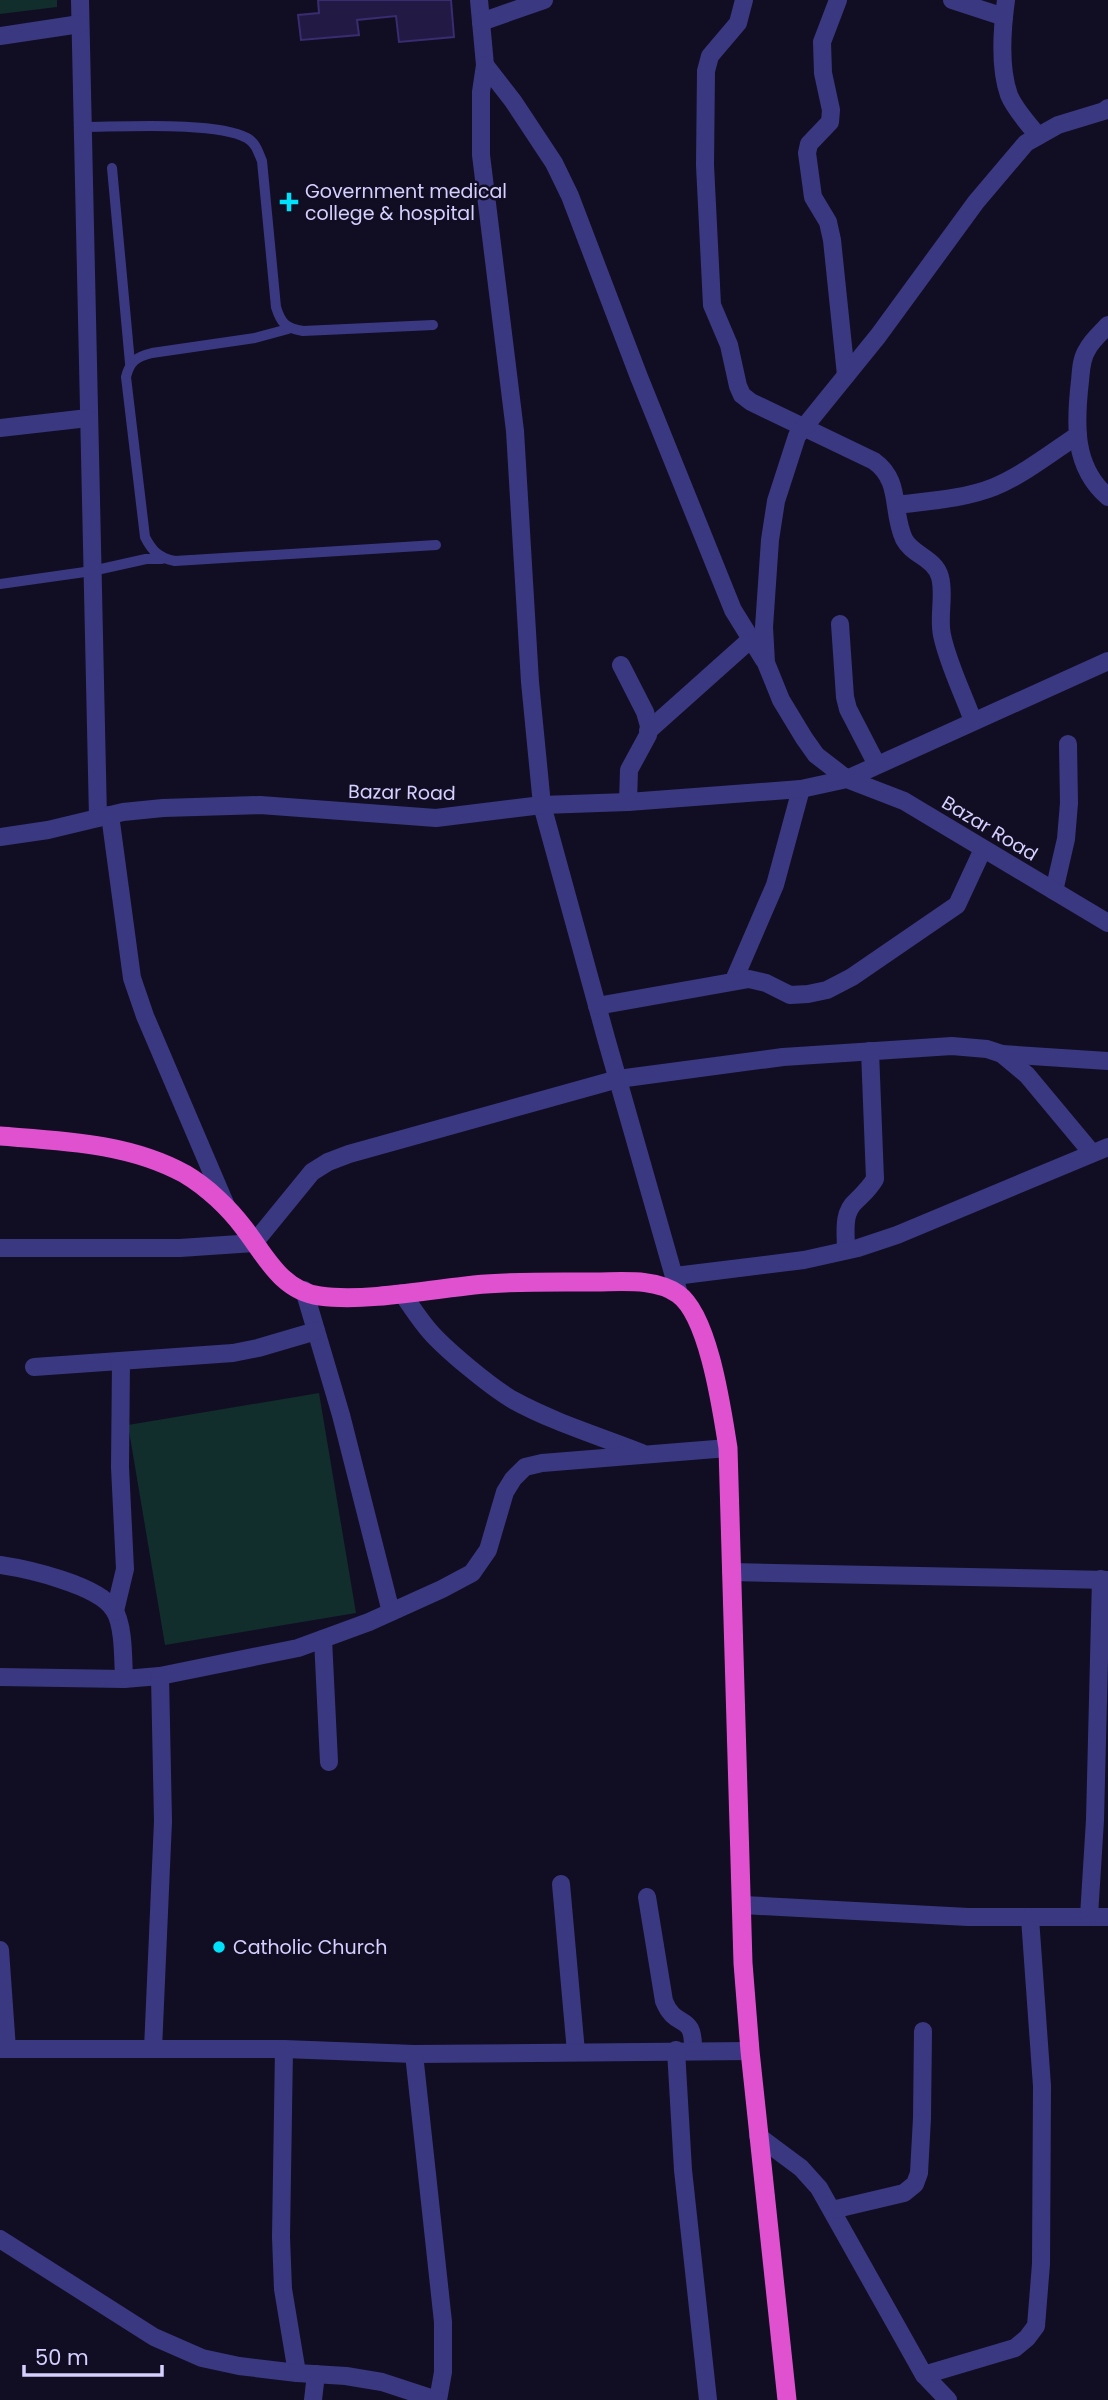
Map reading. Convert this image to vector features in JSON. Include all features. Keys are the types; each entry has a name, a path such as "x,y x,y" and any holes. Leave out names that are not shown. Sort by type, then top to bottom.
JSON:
{"highway":[{"path":"0,1136 80,1142 139,1155 186,1174 212,1193 228,1210 268,1264 289,1284 318,1296 355,1297 478,1285 631,1282 677,1285 695,1316 709,1350 720,1393 728,1448 743,1963 758,2136 787,2400"}],"street":[{"path":"80,0 92,571 104,817 132,978 145,1016 228,1210"},
{"path":"479,0 485,65 481,92 481,155 515,431 530,682 542,805 677,1285 804,1260 897,1235 1100,1150 1027,1074 1002,1054"},
{"path":"481,22 544,0"},
{"path":"744,0 738,23 710,56 706,71 705,165 712,305 729,345 742,395 883,468 890,477 905,541 912,550 936,568 941,578 943,637 973,721"},
{"path":"838,0 822,43 823,73 831,110 830,122 809,144 807,153 813,197 828,222 832,240 846,375"},
{"path":"951,0 1005,8 1006,82 1010,97 1038,136"},
{"path":"0,36 80,24"},
{"path":"485,65 513,101 554,163 570,195 639,377 733,610 765,663 781,700 804,738 816,755 847,779"},
{"path":"765,663 764,627 774,514 797,436 878,336 976,202 1026,143 1058,125 1108,108"},
{"path":"1108,325 1092,342 1082,360 1078,435 1082,458 1090,476 1108,497"},
{"path":"0,428 88,418"},
{"path":"897,505 943,499 994,487 1011,479 1078,435"},
{"path":"841,624 848,709 877,765"},
{"path":"628,802 629,770 648,731 751,639"},
{"name":"Bazar Road","path":"0,837 163,808 260,805 436,818 542,805 628,802 801,789 847,779 1108,661"},
{"path":"621,666 645,712 648,731"},
{"path":"1054,891 1066,839 1069,803 1068,744"},
{"name":"Bazar Road","path":"847,779 904,801 1108,923"},
{"path":"734,980 775,885 801,789"},
{"path":"597,1006 734,980 749,979 766,983 790,995 827,990 852,977 957,905 983,849"},
{"path":"0,1248 180,1248 254,1243 312,1172 328,1162 430,1129 618,1079 783,1057 952,1046 987,1049 1002,1054 1108,1061"},
{"path":"846,1250 846,1213 855,1201 868,1192 875,1179 870,1051"},
{"path":"304,1290 341,1415 391,1612"},
{"path":"402,1293 427,1329 439,1341 504,1394 561,1422 645,1454"},
{"path":"34,1367 233,1353 316,1331"},
{"path":"121,1361 120,1467 125,1569 115,1611 121,1636 124,1679"},
{"path":"0,1677 124,1679 160,1676 298,1648 391,1612 472,1573 488,1550 505,1492 513,1479 525,1468 542,1463 728,1448"},
{"path":"0,1565 70,1582 108,1603 115,1611"},
{"path":"732,1573 1104,1579 1089,1916"},
{"path":"323,1639 329,1762"},
{"path":"153,2049 163,1821 160,1676"},
{"path":"561,1884 576,2052"},
{"path":"647,1897 663,2001 672,2016 691,2028 685,2050 683,2169 708,2400"},
{"path":"743,1905 1030,1918 1108,1916"},
{"path":"925,2375 1015,2348 1036,2326 1041,2264 1042,2086 1030,1918"},
{"path":"0,1950 4,2049 284,2049 414,2054 750,2051"},
{"path":"832,2210 904,2193 915,2184 919,2174 922,2118 923,2031"},
{"path":"284,2049 281,2237 283,2289 297,2373"},
{"path":"0,2239 154,2337 201,2358 297,2373 382,2382 437,2400 443,2372 443,2322 414,2054"},
{"path":"758,2136 811,2178 832,2210 925,2375 948,2400"},
{"path":"313,2400 316,2374"}],"lane":[{"path":"82,127 196,128 218,130 250,139 261,160 276,307 280,320 288,329"},
{"path":"112,168 130,363 126,377 145,537 150,548 162,559"},
{"path":"130,363 139,356 152,353 254,338 288,329 303,331 433,325"},
{"path":"0,584 92,571 146,559 174,561 436,545"}],"green space":[{"path":"0,0 57,0 57,7 0,14"},
{"path":"319,1393 356,1613 165,1645 128,1425"}],"building":[{"path":"318,0 451,0 454,37 399,42 396,16 357,20 359,35 301,40 298,15 319,13"}],"place":[{"name":"Government medical college & hospital","path":"289,202"},
{"name":"Catholic Church","path":"219,1947"}]}
